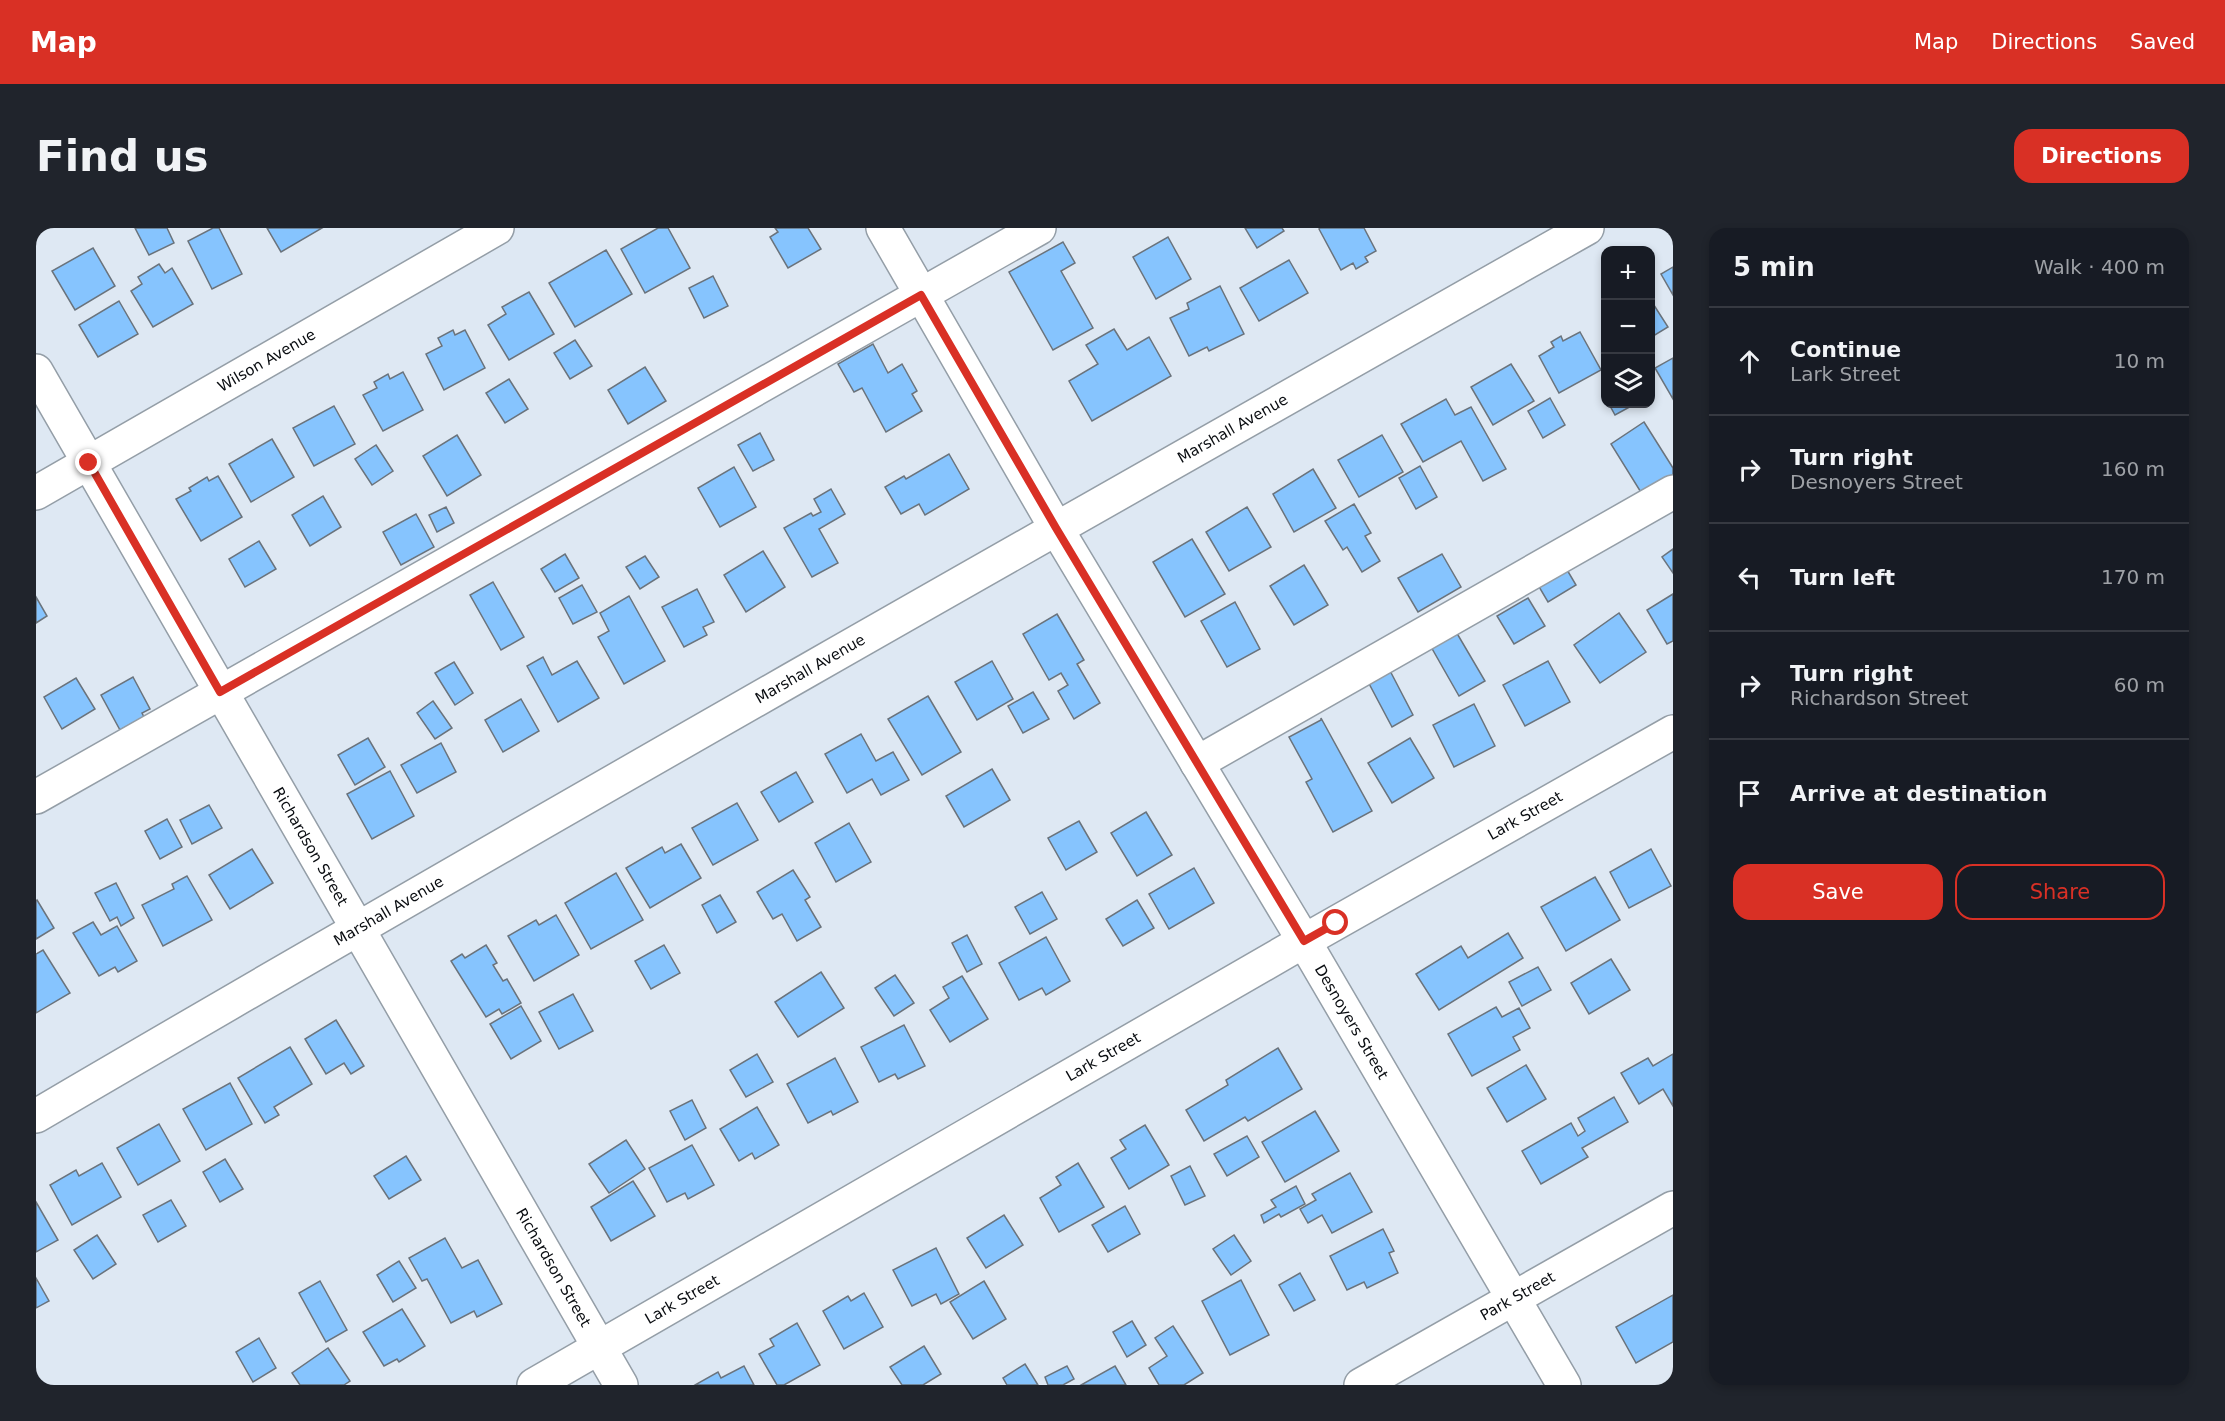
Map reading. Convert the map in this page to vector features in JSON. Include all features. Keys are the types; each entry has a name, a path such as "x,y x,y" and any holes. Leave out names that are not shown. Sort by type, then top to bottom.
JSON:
{"street":[{"name":"Wilson Avenue","path":"36,493 497,228"},
{"name":"Desnoyers Street","path":"883,228 1056,528 1304,941 1564,1385"},
{"path":"36,797 1040,228"},
{"name":"Marshall Avenue","path":"36,1116 357,928 1056,528 1587,228"},
{"name":"Richardson Street","path":"36,371 621,1385"},
{"path":"1197,764 1673,492"},
{"name":"Lark Street","path":"534,1385 1304,941 1673,732"},
{"name":"Park Street","path":"1362,1385 1673,1208"}],"building":[{"path":"135,228 167,228 174,243 149,255"},
{"path":"213,228 219,228 242,274 212,289 188,241"},
{"path":"267,228 322,228 281,252"},
{"path":"658,228 668,228 690,268 645,293 621,249"},
{"path":"775,228 808,228 821,249 788,268 770,237 778,232"},
{"path":"1245,228 1282,228 1284,231 1257,248"},
{"path":"1320,228 1364,228 1376,251 1365,257 1368,262 1356,269 1353,263 1341,270"},
{"path":"1168,237 1191,279 1156,299 1133,257"},
{"path":"1063,242 1075,263 1061,271 1093,328 1053,350 1009,272"},
{"path":"93,248 115,286 75,310 52,271"},
{"path":"606,250 632,294 575,327 549,283"},
{"path":"1289,260 1308,293 1259,321 1240,288"},
{"path":"159,264 165,273 172,268 193,304 153,327 131,291 142,284 138,277"},
{"path":"1673,267 1673,295 1661,274"},
{"path":"713,276 728,306 704,318 689,288"},
{"path":"1220,286 1244,334 1209,351 1207,347 1189,356 1170,318 1189,309 1187,303"},
{"path":"529,292 554,334 509,360 488,325 506,314 502,307"},
{"path":"119,301 138,334 98,357 79,325"},
{"path":"1655,307 1668,327 1655,335"},
{"path":"1114,329 1127,350 1149,337 1171,376 1092,421 1069,381 1098,364 1086,345"},
{"path":"453,330 455,335 465,330 485,368 444,390 426,354 442,346 438,338"},
{"path":"1580,332 1601,370 1559,393 1539,356 1554,347 1551,342 1561,336 1563,341"},
{"path":"575,340 592,366 570,379 554,353"},
{"path":"873,344 888,373 902,364 917,391 912,394 922,411 886,432 862,388 854,392 838,364"},
{"path":"1673,358 1673,399 1655,368"},
{"path":"1511,364 1534,401 1493,425 1471,387"},
{"path":"645,367 666,401 628,424 608,390"},
{"path":"403,372 423,410 383,431 363,395 377,388 374,382 388,374 390,379"},
{"path":"509,379 528,409 505,423 486,393"},
{"path":"1550,398 1565,425 1543,438 1528,411"},
{"path":"1446,399 1455,415 1471,407 1506,469 1483,481 1461,441 1423,462 1401,424"},
{"path":"334,406 355,444 314,466 293,428"},
{"path":"1611,408 1628,408 1615,415"},
{"path":"1644,422 1673,468 1673,475 1642,494 1611,444"},
{"path":"760,433 774,460 753,471 738,445"},
{"path":"457,435 481,475 447,496 423,456"},
{"path":"1382,435 1403,472 1359,497 1338,460"},
{"path":"272,439 294,477 251,502 229,464"},
{"path":"376,445 393,471 372,485 355,459"},
{"path":"949,454 969,489 925,515 919,504 901,514 885,487 904,476 906,479"},
{"path":"1420,466 1437,497 1416,509 1399,478"},
{"path":"734,467 756,507 720,527 698,488"},
{"path":"1313,469 1336,508 1294,532 1273,494"},
{"path":"218,476 242,517 201,541 176,499 191,491 189,488 207,477 209,481"},
{"path":"831,489 845,514 819,529 838,563 812,577 784,528 811,513 813,516 821,512 814,499"},
{"path":"323,496 341,527 310,546 292,515"},
{"path":"1354,504 1371,533 1365,536 1380,561 1362,572 1347,547 1343,550 1325,521"},
{"path":"446,507 454,523 437,532 429,515"},
{"path":"1247,507 1271,547 1229,571 1206,532"},
{"path":"416,514 434,547 401,565 383,532"},
{"path":"1192,539 1225,594 1185,617 1153,562"},
{"path":"259,541 276,569 245,587 229,559"},
{"path":"1673,549 1673,573 1662,557"},
{"path":"763,551 785,587 746,612 724,575"},
{"path":"565,554 579,578 555,592 541,569"},
{"path":"1442,554 1461,587 1418,612 1398,578"},
{"path":"645,556 659,577 640,589 626,567"},
{"path":"1563,563 1576,585 1548,602 1535,580"},
{"path":"1304,565 1328,605 1294,625 1270,586"},
{"path":"493,582 524,637 501,650 470,595"},
{"path":"582,585 597,612 573,624 559,598"},
{"path":"697,589 714,622 703,627 707,635 684,647 662,607"},
{"path":"1673,594 1673,641 1667,644 1647,610"},
{"path":"629,596 665,661 624,684 598,637 609,631 600,613"},
{"path":"36,597 47,616 36,623"},
{"path":"1528,598 1545,626 1514,644 1497,616"},
{"path":"1235,602 1260,649 1227,667 1201,621"},
{"path":"1619,613 1646,652 1600,683 1574,645"},
{"path":"1057,614 1084,660 1077,664 1100,703 1074,719 1058,691 1068,685 1061,673 1049,680 1023,634"},
{"path":"1455,630 1485,681 1459,696 1430,645"},
{"path":"543,657 552,675 577,661 599,698 558,722 527,666"},
{"path":"992,661 1013,699 977,720 955,682"},
{"path":"1548,661 1570,702 1525,726 1503,685"},
{"path":"454,662 473,693 455,705 435,673"},
{"path":"1387,665 1413,715 1392,727 1365,676"},
{"path":"133,677 150,709 142,713 144,717 120,730 101,695"},
{"path":"76,678 95,709 62,729 44,697"},
{"path":"1033,692 1049,719 1023,733 1008,706"},
{"path":"928,696 961,752 922,775 888,719"},
{"path":"521,699 539,731 503,752 485,720"},
{"path":"433,701 452,728 435,739 417,713"},
{"path":"1474,704 1495,746 1454,767 1433,725"},
{"path":"1321,718 1372,811 1333,832 1306,782 1312,779 1289,737"},
{"path":"861,734 876,761 893,752 909,780 881,795 872,779 847,793 825,754"},
{"path":"368,738 385,767 355,785 338,755"},
{"path":"1410,738 1434,778 1392,803 1368,763"},
{"path":"441,743 456,772 417,793 401,765"},
{"path":"992,769 1010,800 964,827 946,796"},
{"path":"390,771 414,816 372,839 347,794"},
{"path":"796,772 813,802 779,822 761,792"},
{"path":"737,803 758,840 713,865 692,828"},
{"path":"209,805 222,828 192,844 180,820"},
{"path":"1146,812 1172,855 1137,876 1111,833"},
{"path":"167,819 182,847 160,859 145,831"},
{"path":"1079,821 1097,852 1066,870 1048,838"},
{"path":"849,823 871,862 836,882 815,843"},
{"path":"681,844 701,878 650,908 626,868 662,847 665,853"},
{"path":"252,849 273,883 230,909 209,875"},
{"path":"1651,849 1671,886 1629,908 1610,872"},
{"path":"1194,868 1214,903 1169,929 1149,894"},
{"path":"793,870 810,897 805,900 821,927 797,941 782,914 773,919 757,892"},
{"path":"616,873 643,920 591,949 565,903"},
{"path":"187,876 212,920 163,946 142,905 174,889 172,884"},
{"path":"1595,877 1620,920 1566,951 1541,907"},
{"path":"116,883 134,918 121,926 117,917 110,921 95,893"},
{"path":"1042,892 1057,919 1030,934 1015,907"},
{"path":"720,895 736,922 717,933 702,905"},
{"path":"1137,900 1154,928 1123,946 1106,919"},
{"path":"36,901 54,928 36,939"},
{"path":"556,915 579,955 534,981 508,936 536,920 539,925"},
{"path":"93,922 101,935 117,926 137,961 118,972 115,967 99,976 73,933"},
{"path":"1508,933 1523,958 1439,1010 1416,974 1461,946 1468,958"},
{"path":"967,935 982,964 967,972 952,943"},
{"path":"1046,937 1070,981 1046,995 1042,988 1019,1000 999,963"},
{"path":"486,945 497,963 493,965 503,981 507,979 521,1003 502,1014 499,1009 486,1017 451,961 462,954 465,958"},
{"path":"664,945 680,973 651,989 635,961"},
{"path":"43,950 70,993 36,1013 36,954"},
{"path":"1611,959 1630,990 1589,1014 1571,983"},
{"path":"1538,967 1551,990 1522,1006 1509,982"},
{"path":"821,972 844,1008 798,1037 775,1002"},
{"path":"895,975 914,1003 894,1016 875,988"},
{"path":"962,976 988,1019 950,1042 930,1010 949,998 943,987"},
{"path":"573,994 593,1031 559,1049 539,1012"},
{"path":"521,1006 541,1041 511,1059 490,1024"},
{"path":"1496,1007 1502,1017 1519,1008 1530,1028 1513,1037 1520,1050 1472,1076 1448,1034"},
{"path":"336,1020 364,1066 351,1074 344,1063 326,1074 305,1039"},
{"path":"904,1025 925,1066 898,1079 895,1074 879,1082 861,1047"},
{"path":"290,1047 312,1084 274,1107 279,1115 265,1123 238,1078"},
{"path":"1278,1048 1302,1089 1248,1121 1245,1117 1204,1141 1186,1110 1228,1085 1226,1080"},
{"path":"757,1054 773,1082 746,1097 730,1070"},
{"path":"1673,1054 1673,1106 1663,1089 1639,1104 1621,1073 1648,1058 1653,1066"},
{"path":"835,1058 858,1102 833,1115 831,1111 808,1123 787,1084"},
{"path":"1526,1065 1546,1099 1507,1122 1487,1088"},
{"path":"230,1083 252,1124 206,1150 183,1109"},
{"path":"1614,1097 1628,1122 1582,1148 1588,1157 1541,1184 1522,1151 1571,1123 1578,1136 1585,1131 1578,1118"},
{"path":"692,1100 706,1128 685,1140 670,1111"},
{"path":"757,1107 779,1145 755,1159 752,1153 739,1161 720,1129"},
{"path":"1315,1111 1339,1151 1285,1182 1262,1142"},
{"path":"159,1124 180,1161 138,1185 117,1148"},
{"path":"1145,1125 1169,1165 1129,1189 1111,1158 1126,1149 1120,1140"},
{"path":"1247,1136 1259,1157 1227,1176 1214,1154"},
{"path":"626,1140 645,1169 609,1193 589,1164"},
{"path":"692,1145 714,1185 688,1199 685,1193 667,1202 649,1168"},
{"path":"406,1156 421,1180 389,1199 374,1176"},
{"path":"225,1159 243,1189 220,1202 203,1172"},
{"path":"102,1163 121,1197 72,1225 50,1185 76,1170 79,1176"},
{"path":"1078,1163 1104,1207 1059,1232 1040,1198 1061,1185 1056,1177"},
{"path":"1190,1166 1205,1196 1185,1205 1171,1176"},
{"path":"1350,1173 1372,1212 1332,1233 1322,1215 1308,1223 1300,1209 1316,1200 1312,1194"},
{"path":"633,1181 655,1216 611,1241 591,1207"},
{"path":"1296,1186 1305,1204 1281,1217 1279,1214 1264,1223 1261,1215 1276,1207 1271,1200"},
{"path":"171,1200 186,1226 158,1242 143,1215"},
{"path":"36,1202 58,1240 36,1252"},
{"path":"1125,1206 1140,1234 1108,1252 1092,1225"},
{"path":"1004,1215 1023,1245 986,1268 967,1238"},
{"path":"1383,1229 1394,1251 1389,1253 1398,1273 1367,1288 1364,1282 1347,1290 1330,1256"},
{"path":"97,1235 116,1264 93,1279 74,1250"},
{"path":"1234,1235 1251,1261 1231,1275 1213,1249"},
{"path":"445,1238 462,1268 478,1260 502,1304 477,1317 474,1311 451,1323 427,1279 422,1281 409,1258"},
{"path":"936,1248 959,1294 941,1304 936,1294 912,1306 893,1270"},
{"path":"399,1261 416,1288 393,1302 377,1275"},
{"path":"1300,1273 1315,1300 1294,1311 1279,1285"},
{"path":"36,1278 49,1301 36,1308"},
{"path":"1241,1280 1269,1335 1230,1355 1202,1301"},
{"path":"320,1281 347,1330 326,1342 299,1293"},
{"path":"984,1281 1006,1319 973,1339 950,1302"},
{"path":"864,1293 883,1327 844,1349 823,1311 848,1296 851,1301"},
{"path":"1673,1295 1673,1342 1636,1363 1616,1327"},
{"path":"402,1309 425,1346 399,1362 397,1359 384,1366 363,1332"},
{"path":"1132,1321 1146,1345 1127,1357 1113,1332"},
{"path":"797,1323 820,1365 784,1385 777,1385 759,1354 774,1346 770,1339"},
{"path":"1173,1326 1203,1373 1184,1385 1159,1385 1149,1368 1167,1356 1155,1338"},
{"path":"259,1338 276,1368 253,1382 236,1352"},
{"path":"924,1346 941,1374 923,1385 902,1385 890,1367"},
{"path":"328,1348 350,1381 344,1385 300,1385 292,1373"},
{"path":"1025,1364 1038,1385 1007,1385 1003,1378"},
{"path":"744,1366 754,1385 695,1385 718,1372 721,1378"},
{"path":"1067,1366 1074,1379 1063,1385 1048,1385 1045,1377"},
{"path":"1115,1366 1126,1385 1081,1385"}],"route":[{"path":"89,463 220,692 921,295 1056,528 1304,941 1336,923"}]}
